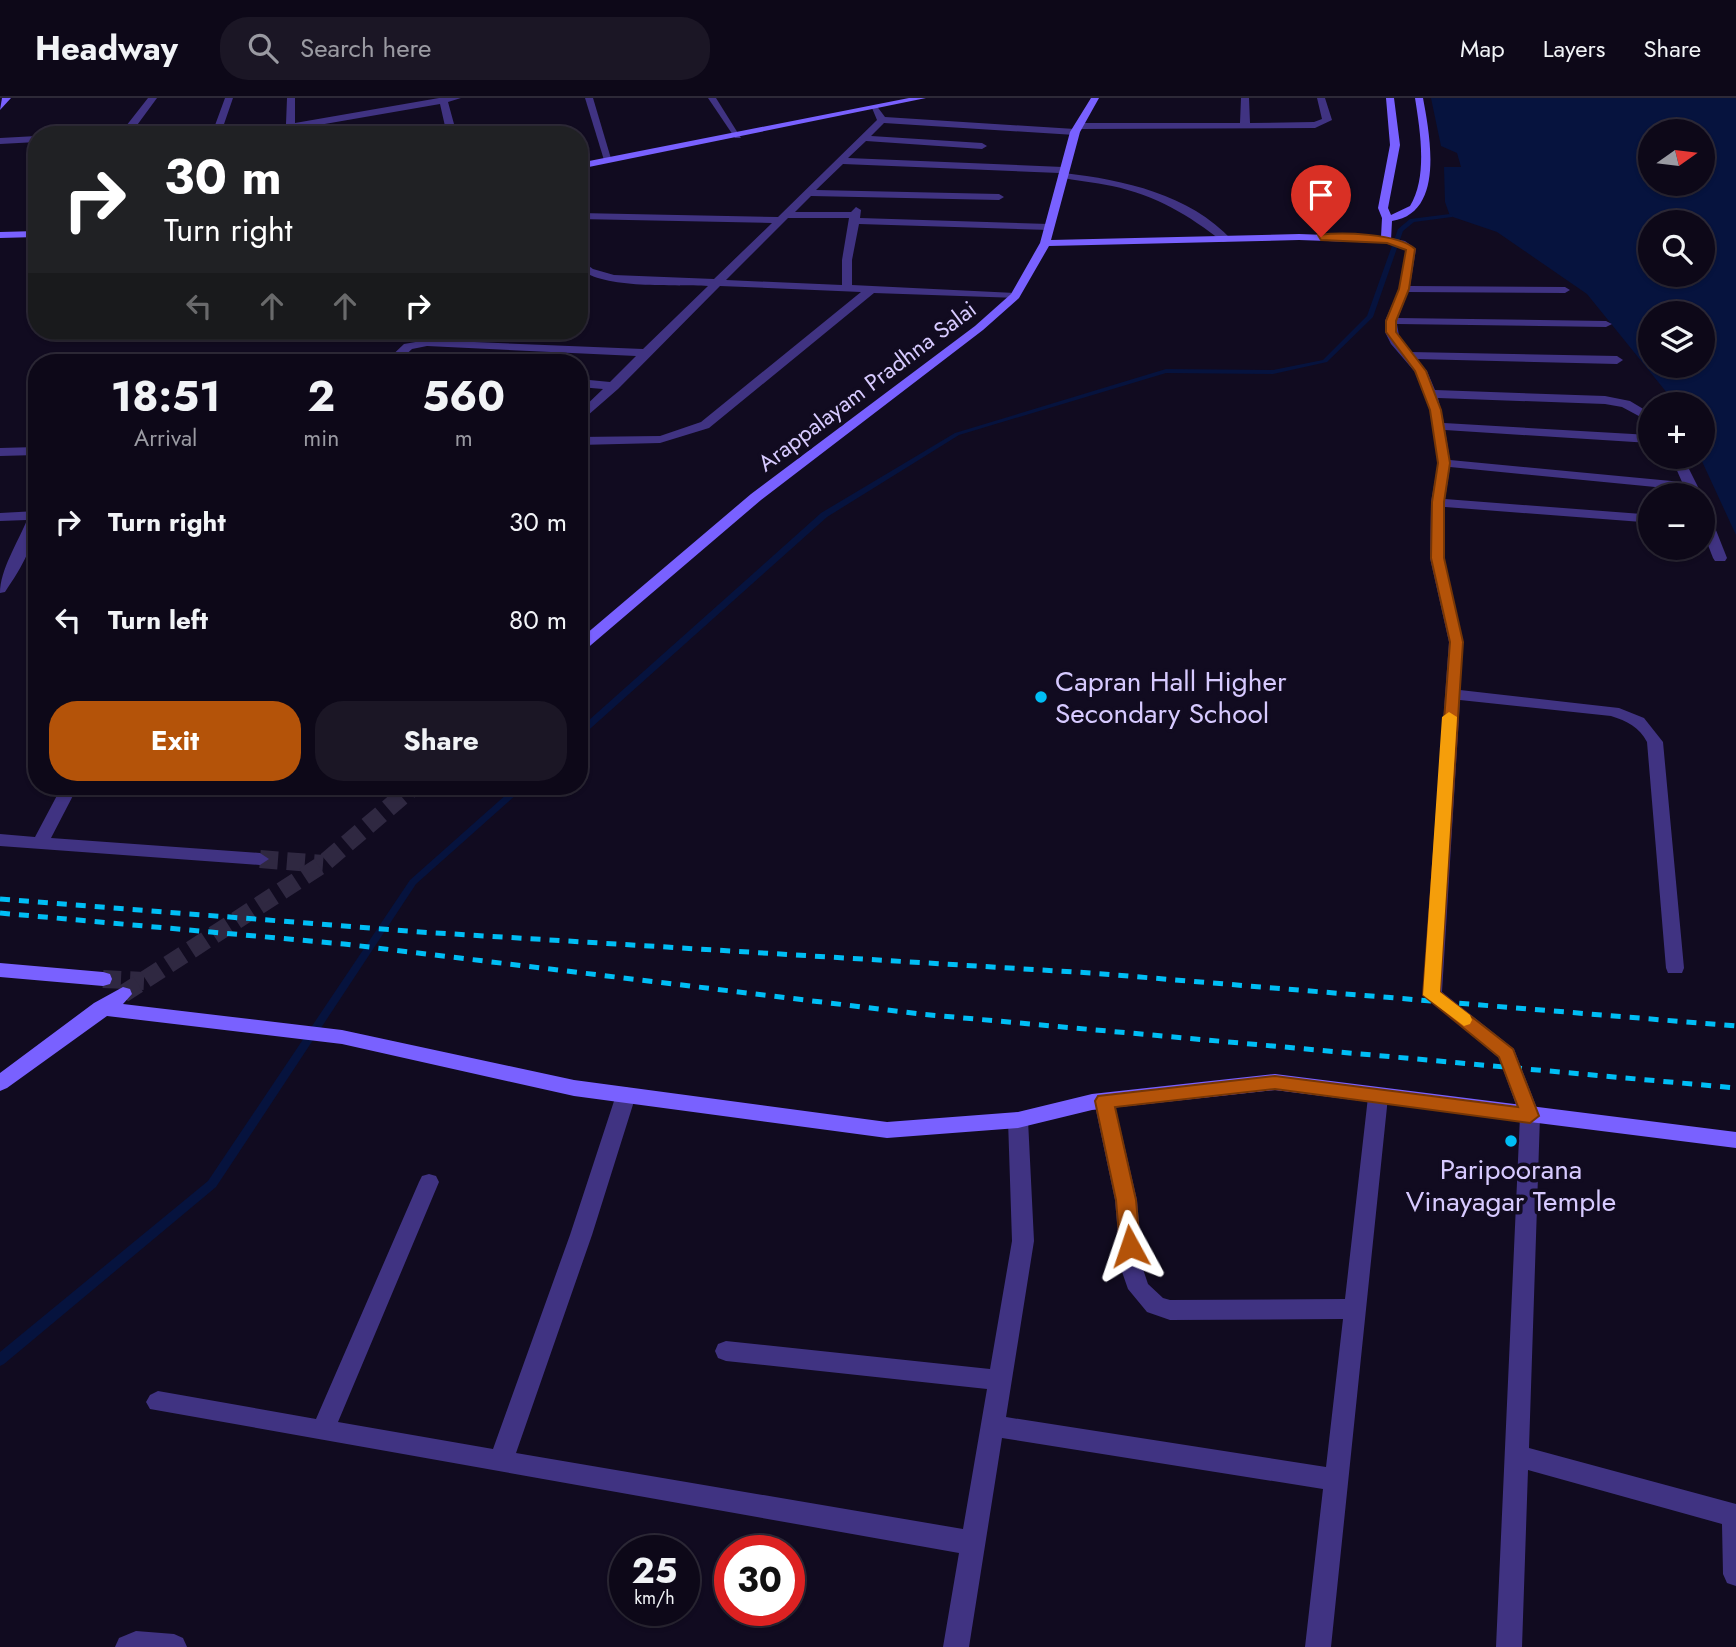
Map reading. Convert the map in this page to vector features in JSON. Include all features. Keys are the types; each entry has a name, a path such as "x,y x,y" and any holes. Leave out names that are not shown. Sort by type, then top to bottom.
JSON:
{"street":[{"path":"0,107 7,98"},
{"path":"132,126 153,98"},
{"path":"218,126 229,98"},
{"path":"291,98 295,126"},
{"path":"310,126 457,98"},
{"path":"589,98 609,160"},
{"path":"712,98 738,136"},
{"path":"588,164 738,136 877,103 889,105 922,98"},
{"name":"Arappalayam Pradhna Salai","path":"588,640 756,497 979,328 1015,296 1045,243 1062,173 1077,129 1095,98"},
{"path":"1245,98 1245,127"},
{"path":"588,411 882,120 1077,129 1245,127 1323,123 1328,116 1321,98"},
{"path":"1390,98 1395,145 1383,208 1393,241"},
{"path":"1388,218 1408,214 1418,204 1422,190 1425,155 1419,98"},
{"path":"443,99 450,126"},
{"path":"877,103 882,120"},
{"path":"973,169 988,125"},
{"path":"864,138 982,145"},
{"path":"0,141 28,139"},
{"path":"842,161 1062,173 1144,189 1200,217 1227,240"},
{"path":"810,193 999,197"},
{"path":"847,288 847,260 860,196"},
{"path":"588,216 855,218 945,226 1049,227"},
{"path":"0,235 28,234"},
{"path":"1045,243 1321,237 1393,241 1410,249 1404,289 1391,321 1395,342 1421,371 1431,394 1438,426 1444,463 1438,502 1437,558 1456,642 1432,995 1507,1054 1530,1116 1509,1647"},
{"path":"588,270 612,278 1015,296"},
{"path":"588,441 646,441 690,434 705,425 872,289"},
{"path":"1404,289 1565,290"},
{"path":"1391,321 1606,324"},
{"path":"400,354 408,346 427,343 648,353"},
{"path":"1408,355 1617,360"},
{"path":"588,384 614,386"},
{"path":"1431,394 1605,400 1626,404 1638,411"},
{"path":"1438,426 1638,438"},
{"path":"0,452 28,450"},
{"path":"1444,463 1638,485"},
{"path":"1438,502 1638,518"},
{"path":"0,517 28,515"},
{"path":"0,589 18,560 28,536"},
{"path":"1715,545 1720,558"},
{"path":"1451,694 1613,711 1631,716 1649,730 1655,742 1675,968"},
{"path":"40,843 65,795"},
{"path":"0,840 260,859"},
{"path":"0,970 103,979"},
{"path":"0,1083 123,994"},
{"path":"102,1008 342,1037 574,1088 887,1130 1018,1120 1104,1101 1275,1082 1736,1140"},
{"path":"501,1460 581,1236 626,1095"},
{"path":"1318,1647 1378,1097"},
{"path":"1104,1101 1126,1200 1132,1269 1139,1289 1155,1305 1170,1310 1355,1309"},
{"path":"956,1647 1023,1241 1018,1120"},
{"path":"323,1430 429,1182"},
{"path":"726,1351 1000,1380"},
{"path":"158,1402 972,1543"},
{"path":"992,1426 1338,1480"},
{"path":"1515,1455 1735,1515 1736,1574"},
{"path":"128,1647 136,1644 174,1647"}],"water":[{"path":"1431,98 1736,98 1736,535 1715,490 1715,483 1712,483 1706,469 1715,469 1715,392 1666,392 1655,378 1715,378 1715,301 1638,301 1638,357 1587,294 1497,232 1450,216 1445,202 1444,167 1461,167 1457,153 1441,146"}],"waterway":[{"path":"588,726 824,515 957,434 1166,371 1273,372 1325,361 1370,317 1400,230 1412,220 1450,216"},
{"path":"0,1360 212,1184 413,882 511,795"}],"tunnel":[{"path":"143,981 323,864 404,795"},
{"path":"260,859 323,864"},
{"path":"103,979 143,981"},
{"path":"123,994 143,981"}],"railway":[{"path":"0,899 420,932 1091,973 1736,1026"},
{"path":"0,913 344,944 920,1014 1736,1088"}],"slow traffic":[{"path":"1449,717 1432,995 1464,1020"}],"place":[{"name":"Capran Hall Higher Secondary School","path":"1041,697"},
{"name":"Paripoorana Vinayagar Temple","path":"1511,1141"}],"route":[{"path":"1130,1246 1126,1200 1104,1101 1275,1082 1530,1116 1507,1054 1432,995 1456,642 1437,558 1438,502 1444,463 1436,410 1428,383 1395,342 1391,332 1391,321 1404,289 1410,249 1401,243 1387,240 1321,237"}]}
